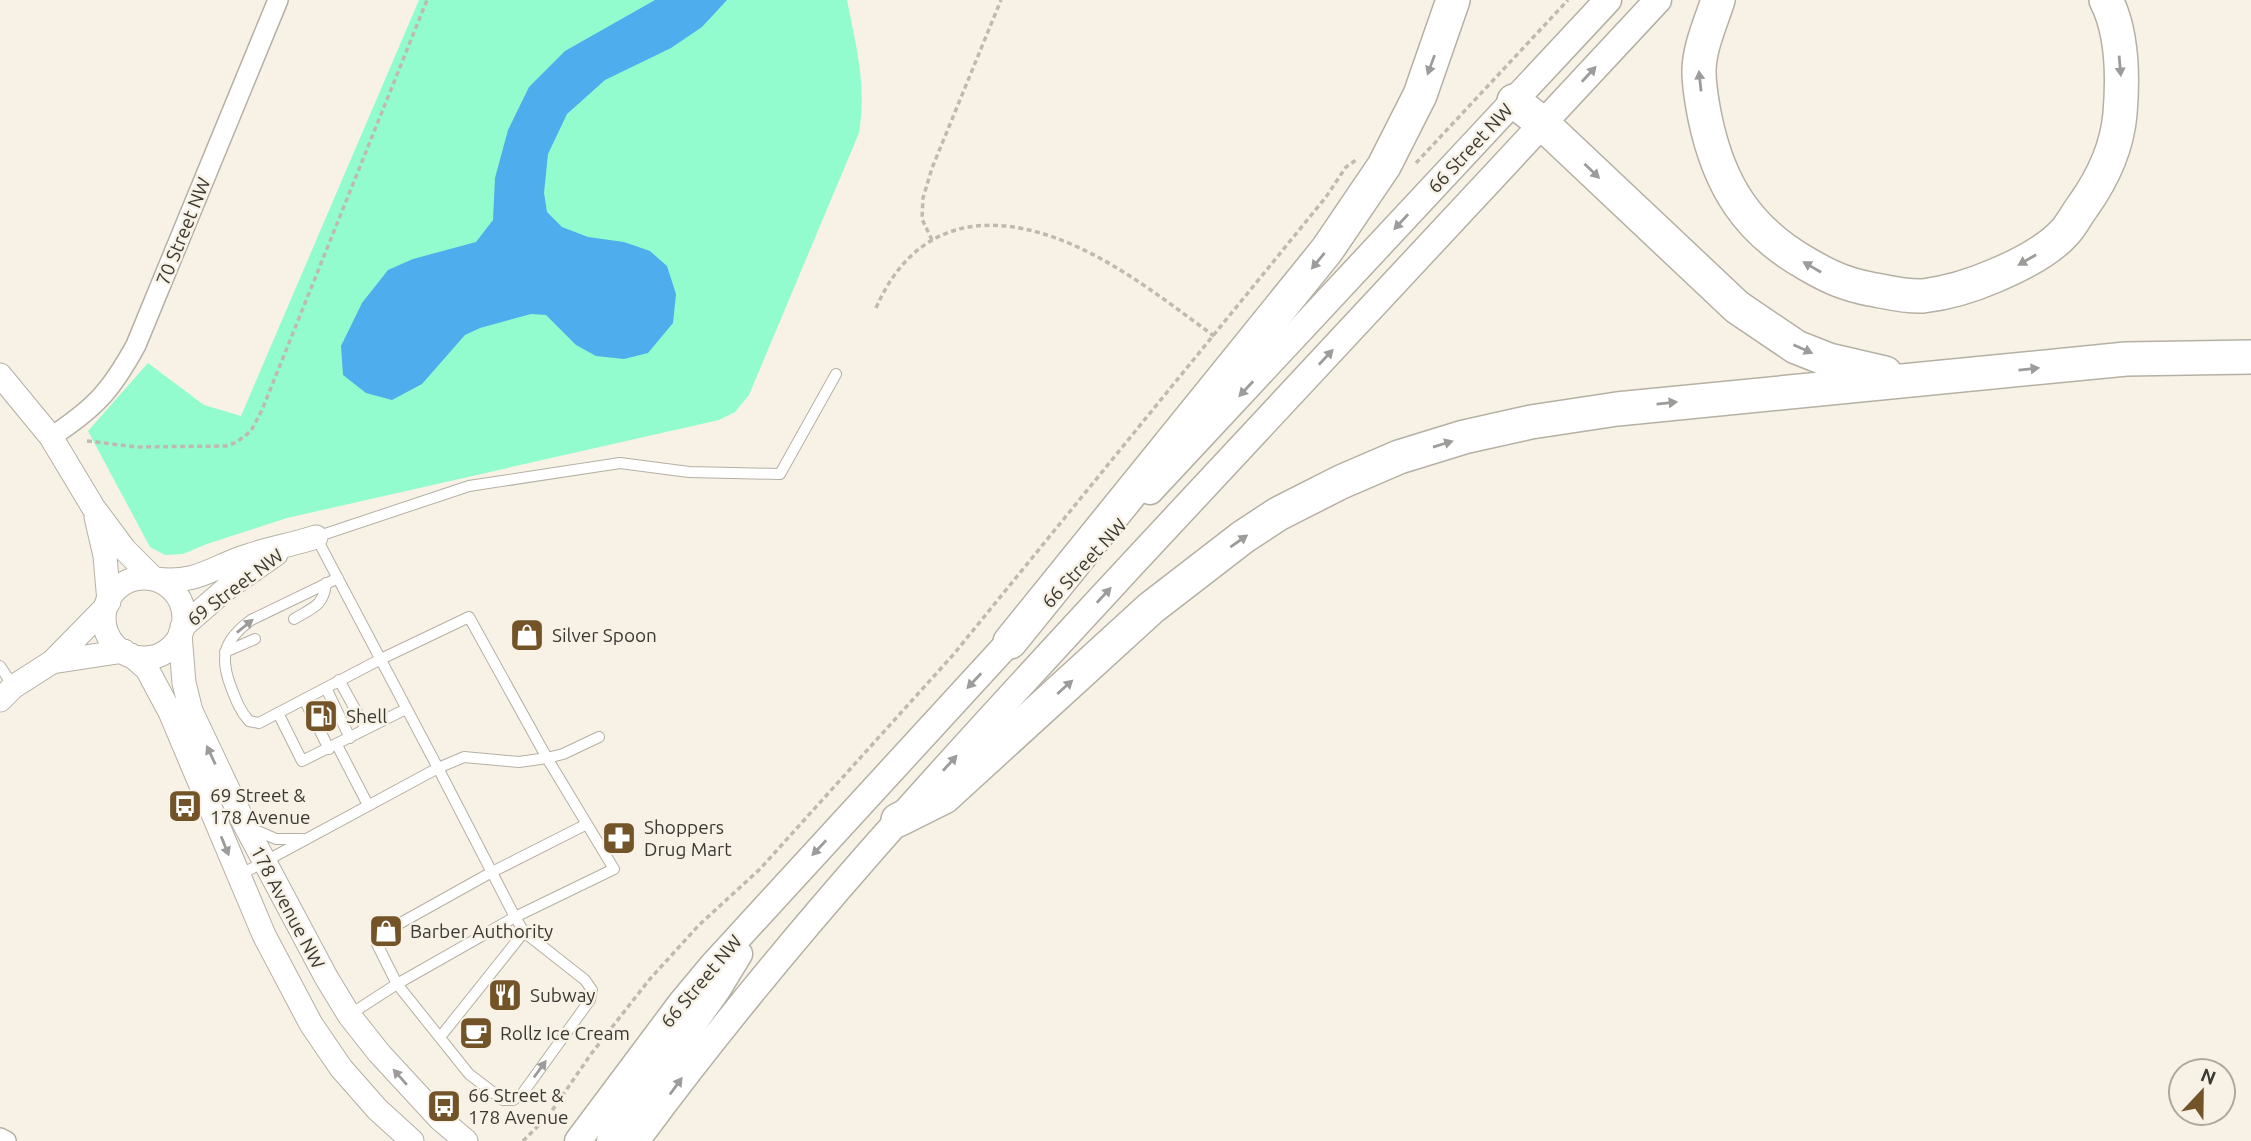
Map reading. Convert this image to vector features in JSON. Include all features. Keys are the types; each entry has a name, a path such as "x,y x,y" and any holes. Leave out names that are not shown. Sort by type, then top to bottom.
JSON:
{"highway":[{"path":"1010,642 1327,250 1384,166 1420,95 1453,0"},
{"path":"1718,0 1699,70 1703,107 1712,149 1727,185 1744,213 1786,252 1844,284 1920,296 1949,292 1976,284 2031,258 2064,233 2091,195 2107,166 2118,136 2121,76 2118,42 2111,9 2106,0"},
{"path":"1514,101 1543,124 1737,307 1796,347 1859,369 1895,374 1961,376"},
{"path":"898,820 944,797 1151,608 1206,564 1278,514 1341,482 1399,457 1464,437 1543,420 1709,399 2126,359 2251,357"}],"main road":[{"name":"66 Street NW","path":"578,1141 681,1002 765,906 1608,0"},
{"name":"66 Street NW","path":"636,1141 715,1036 898,820 1044,659 1658,0"},
{"path":"610,1141 717,990 765,906"}],"street":[{"name":"70 Street NW","path":"51,437 81,417 103,396 136,345 278,0"},
{"path":"0,374 51,437 93,507 125,550 155,579 167,585 182,603 184,615 181,631 174,645 165,653 142,658 128,653 116,645 105,628 108,604 105,556 93,507"},
{"name":"69 Street NW","path":"155,579 191,579 242,557 316,537"},
{"name":"69 Street NW","path":"181,631 226,589 288,546"},
{"path":"7,694 52,662 108,604 122,585 131,580 155,579"},
{"name":"178 Avenue NW","path":"181,631 184,683 191,711 264,862 349,1015 408,1087 466,1141"},
{"path":"52,662 128,653"},
{"name":"178 Avenue NW","path":"128,653 147,669 170,712 264,935 311,1024 341,1068 377,1109 412,1141"},
{"path":"0,1138 6,1141"}],"lane":[{"path":"587,824 492,872 379,935 377,944 397,984 469,1074 503,1100 513,1100 522,1094 590,1000 592,990 585,980 524,932 515,917 492,872 438,768 406,709 381,659 316,537 469,486 620,463 689,472 780,474 836,374"},
{"path":"338,578 251,620 239,629 227,645 224,669 240,711 249,721 259,723 381,659 469,617 547,758 614,869 515,917 397,984 349,1015"},
{"path":"294,619 320,603 326,583"},
{"path":"225,652 255,639"},
{"path":"0,666 7,694"},
{"path":"340,680 366,729"},
{"path":"326,688 350,738"},
{"path":"304,699 368,805"},
{"path":"278,713 302,761 406,709"},
{"path":"238,877 368,805 464,757 519,762 547,758 563,754 599,737"},
{"path":"245,825 276,839 306,839"},
{"path":"440,1037 524,932"}],"path":[{"path":"87,441 137,447 226,446 237,442 251,431 290,345 427,0"},
{"path":"932,240 922,219 923,198 1001,0"},
{"path":"876,309 888,283 905,260 921,245 964,227 1016,228 1050,235 1107,262 1241,356"},
{"path":"523,1141 549,1115 591,1054 649,980 699,925 760,869 926,687 1144,423"}],"green space":[{"path":"419,0 847,0 861,82 859,133 749,395 735,412 719,420 287,518 183,554 165,555 150,547 88,431 148,363 204,405 241,416"}],"water":[{"path":"655,0 727,0 702,27 671,48 605,80 567,114 548,154 544,193 547,212 562,227 588,237 624,242 650,251 667,266 676,294 673,323 648,353 624,359 596,356 576,345 546,315 531,314 480,328 465,335 422,384 392,400 366,393 343,375 341,346 362,303 388,270 413,259 476,242 493,220 495,178 508,130 529,87 565,51"}],"place":[{"name":"Silver Spoon","path":"527,635"},
{"name":"Shell","path":"321,716"},
{"name":"69 Street & 178 Avenue","path":"185,806"},
{"name":"Shoppers Drug Mart","path":"619,838"},
{"name":"Barber Authority","path":"386,931"},
{"name":"Subway","path":"505,995"},
{"name":"Rollz Ice Cream","path":"476,1033"},
{"name":"66 Street & 178 Avenue","path":"444,1106"}]}
